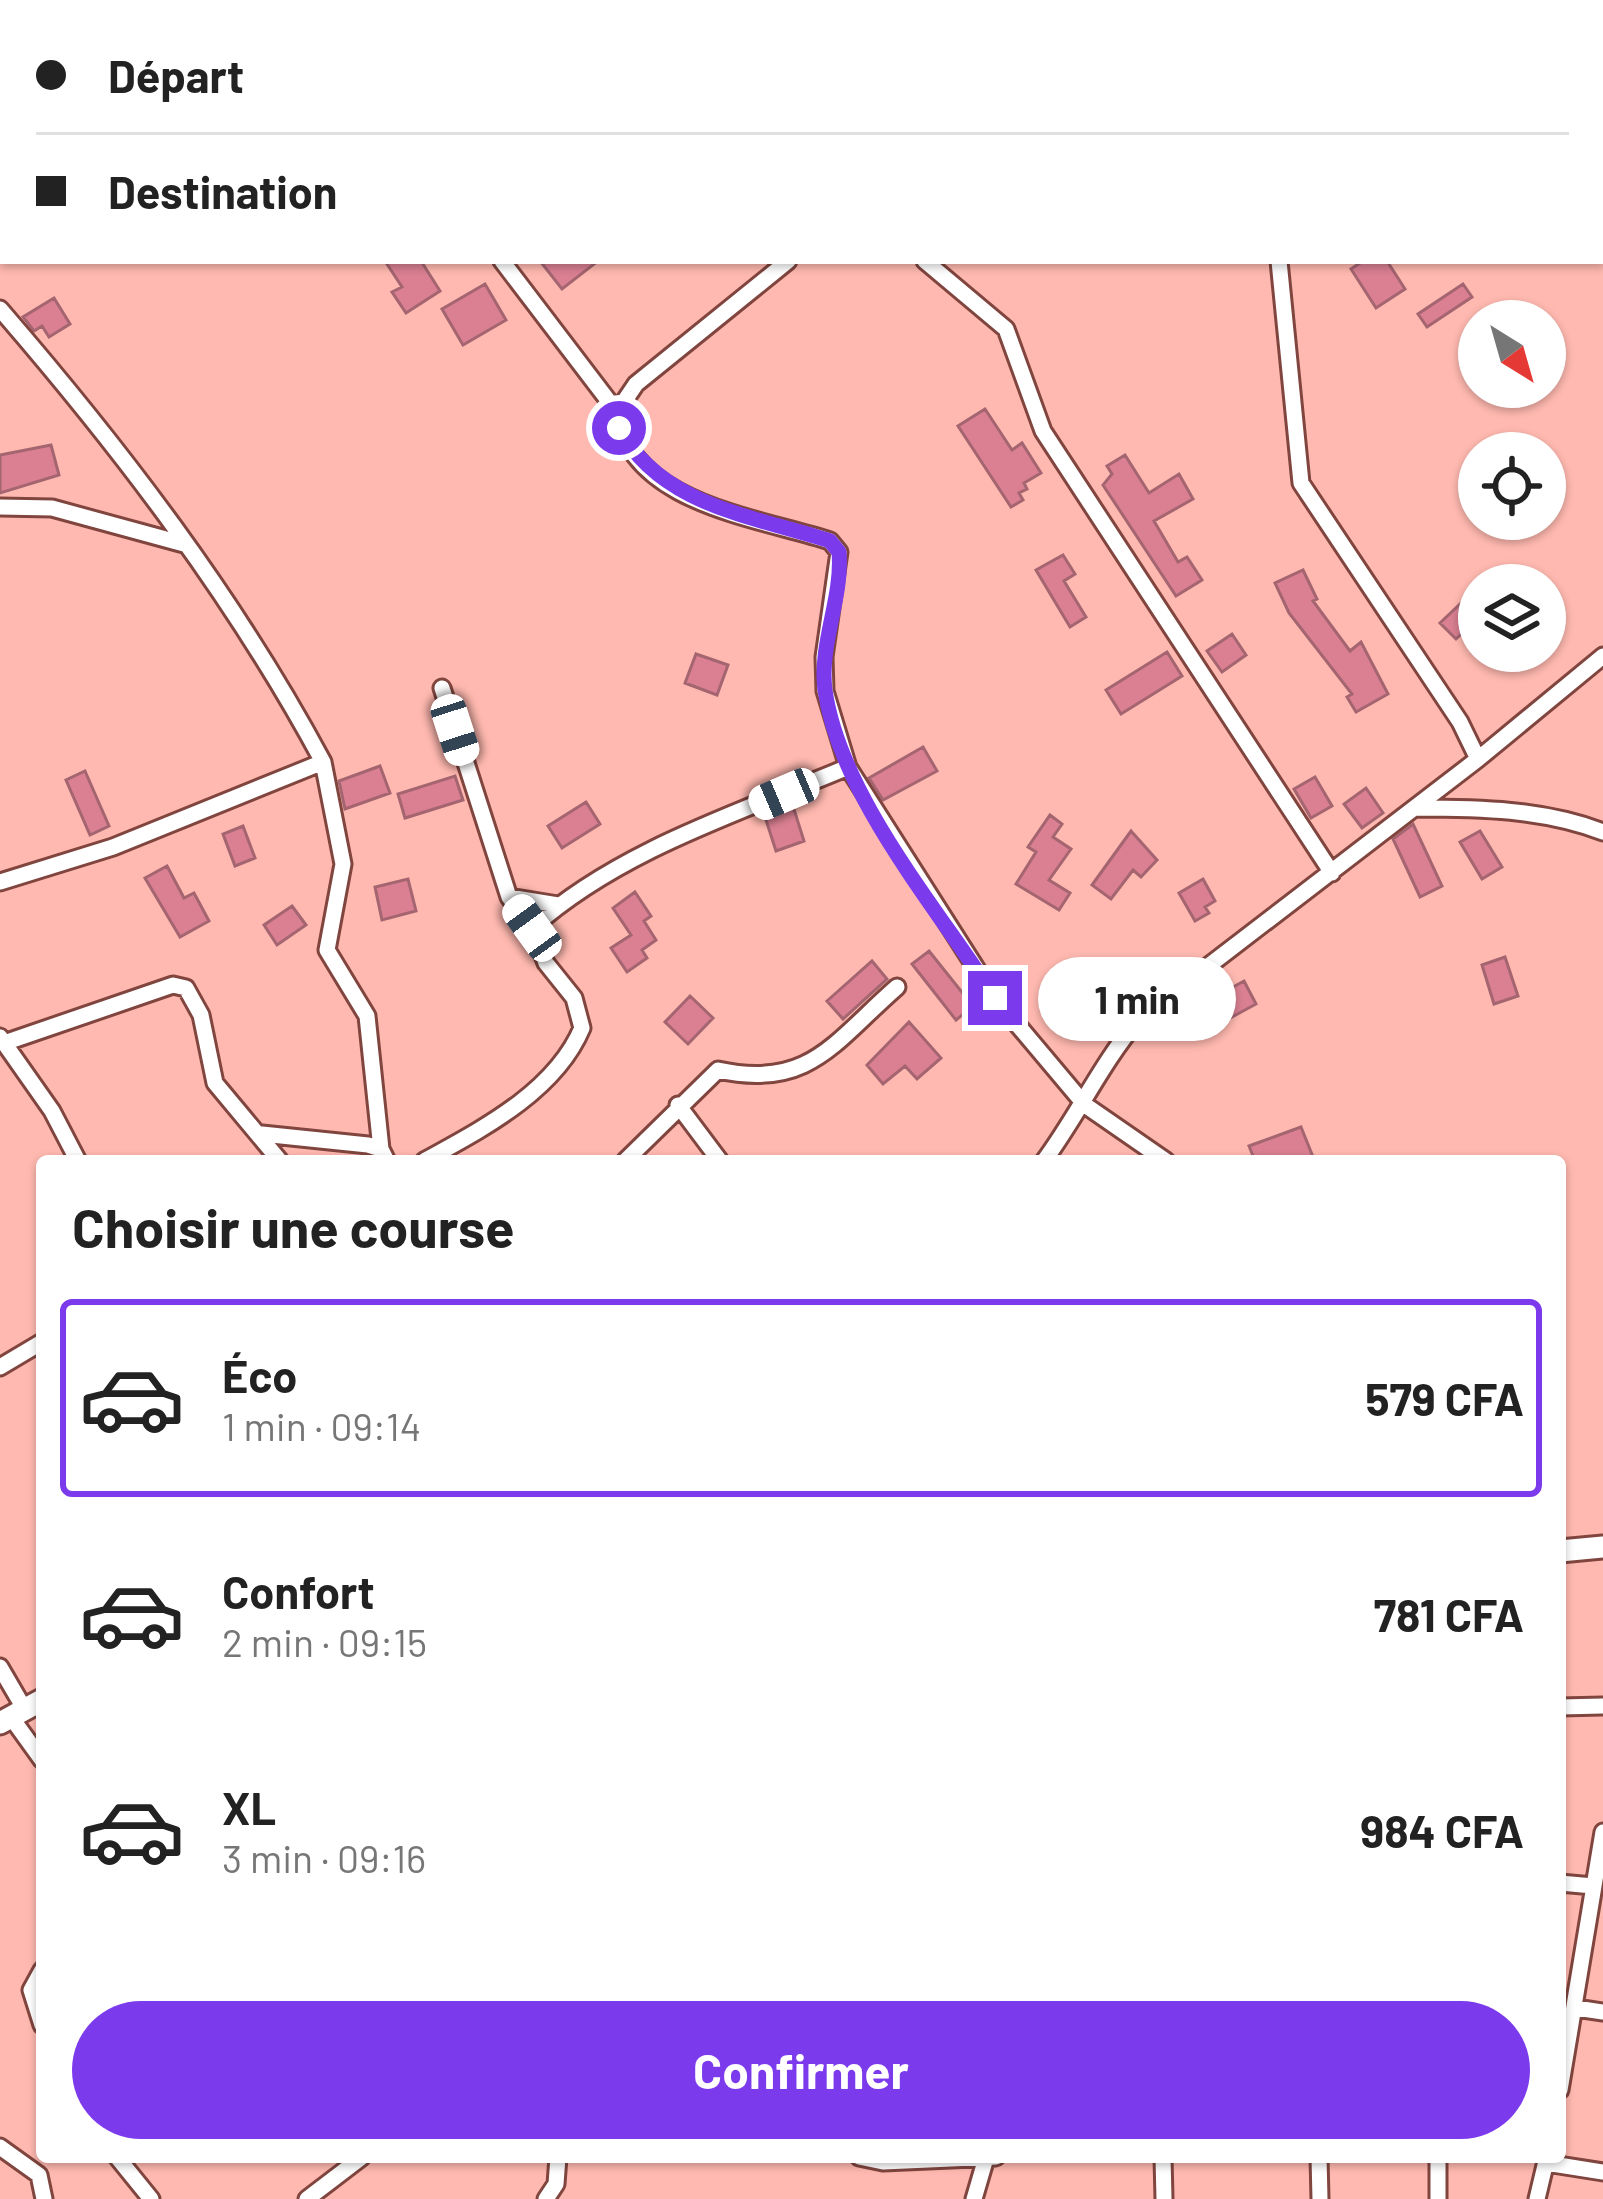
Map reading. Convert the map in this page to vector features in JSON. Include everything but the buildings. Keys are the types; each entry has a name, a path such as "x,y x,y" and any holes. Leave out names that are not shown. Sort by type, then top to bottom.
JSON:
{"street":[{"path":"504,264 617,412 628,445 673,489 830,541 839,552 824,657 825,691 848,767 995,998 1085,1105 1157,1155"},
{"path":"617,412 636,384 784,264"},
{"path":"929,264 1006,329 1043,431 1332,873"},
{"path":"1279,264 1301,483 1460,722 1478,759"},
{"path":"0,309 94,418 184,544 278,676 323,762 343,864 327,950 367,1016 384,1155 262,1134"},
{"path":"0,507 52,508 184,544"},
{"path":"1048,1155 1085,1105 1106,1059 1138,1020 1416,808 1603,656"},
{"path":"434,1155 504,1113 544,1081 575,1044 582,1012 546,963 532,928 509,897 442,688"},
{"path":"0,882 113,847 323,762"},
{"path":"532,928 558,905 661,846 848,767"},
{"path":"1416,808 1478,808 1576,821 1603,832"},
{"path":"509,897 558,905"},
{"path":"631,1155 718,1070 758,1079 802,1070 897,987"},
{"path":"74,1155 52,1111 2,1040 158,990 187,988 201,1015 215,1083 276,1155"},
{"path":"678,1106 715,1155"},
{"path":"0,1367 36,1346"},
{"path":"1566,1550 1603,1547"},
{"path":"0,1666 36,1748"},
{"path":"1566,1707 1603,1706"},
{"path":"1603,1832 1570,2018 1603,2012"},
{"path":"1566,1884 1593,1886"},
{"path":"0,2147 39,2175 44,2199"},
{"path":"122,2163 151,2199"},
{"path":"308,2199 354,2163"},
{"path":"546,2199 556,2184 558,2163"},
{"path":"974,2199 978,2163"},
{"path":"1163,2163 1164,2199"},
{"path":"1319,2163 1320,2199"},
{"path":"1438,2163 1438,2199"},
{"path":"1537,2199 1545,2163"},
{"path":"1559,2163 1603,2173"}],"route":[{"path":"619,428 642,463 673,489 830,541 839,552 824,657 825,691 848,767 995,998"}]}
